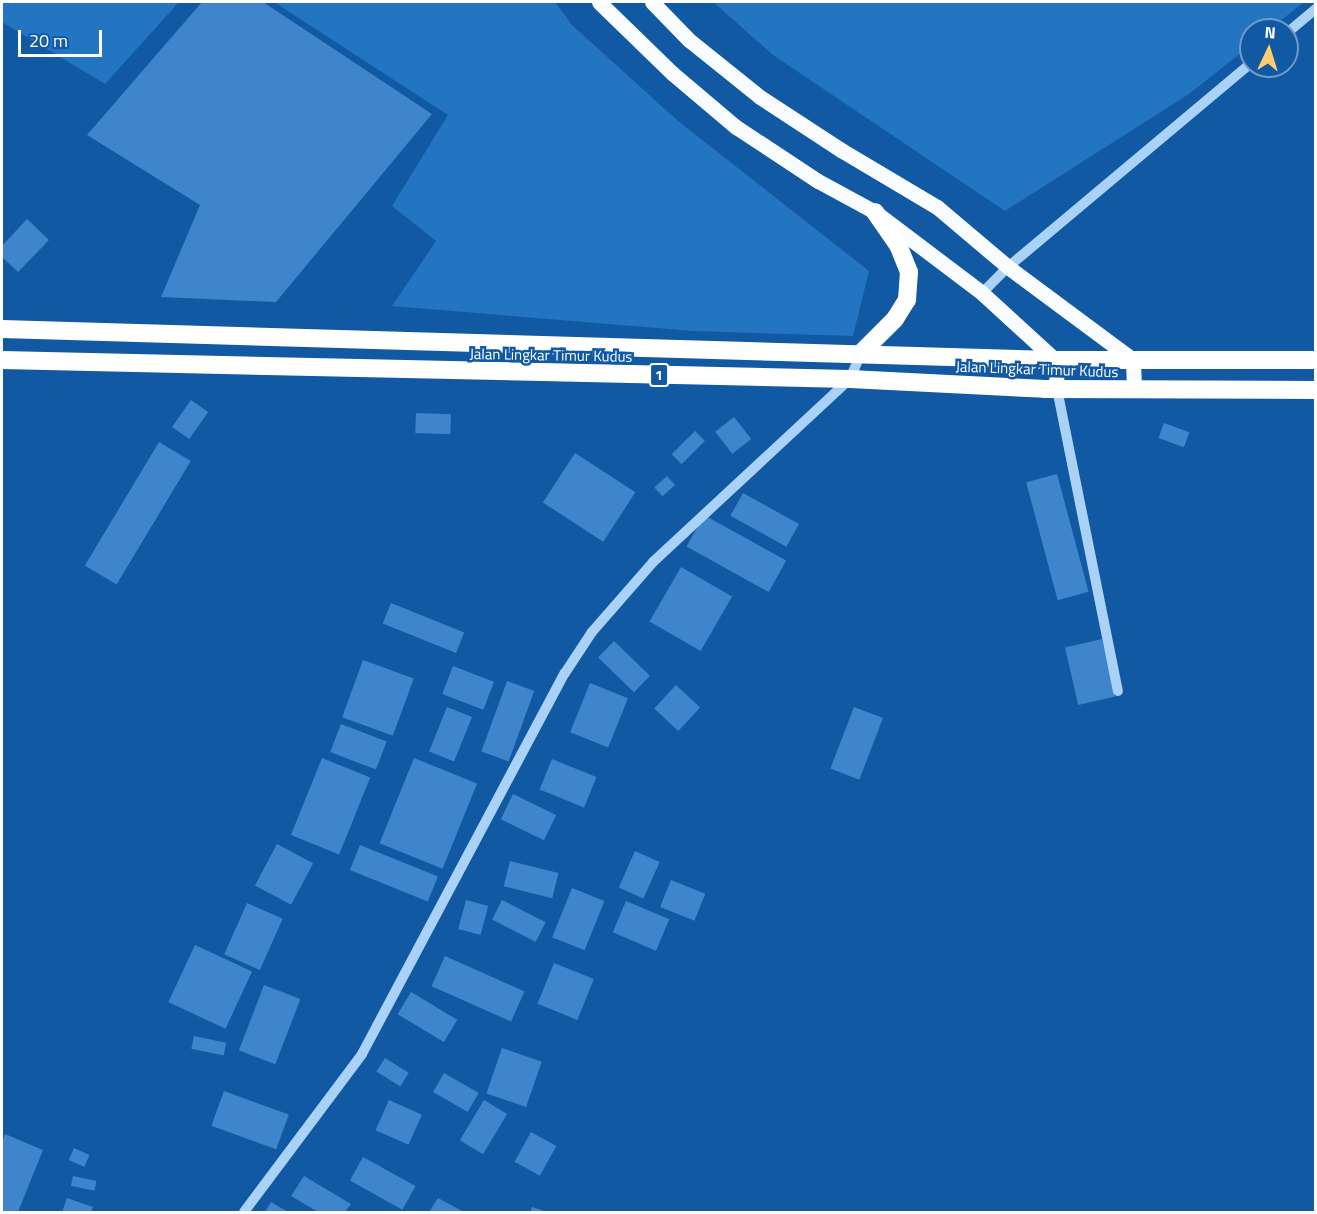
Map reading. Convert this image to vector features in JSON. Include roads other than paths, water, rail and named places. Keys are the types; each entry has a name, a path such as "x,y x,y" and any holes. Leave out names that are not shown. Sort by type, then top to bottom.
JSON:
{"highway":[{"path":"861,353 895,319 907,300 909,272 898,245 875,212"},
{"name":"Jalan Lingkar Timur Kudus","path":"2,329 1055,360 1316,360"},
{"name":"Jalan Lingkar Timur Kudus","path":"2,360 850,379 1057,389 1316,390"}],"main road":[{"path":"599,2 672,73 736,127 818,181 875,212 982,293 1055,360 1057,389"},
{"path":"652,2 689,40 760,97 841,150 937,207 1008,267 1133,360 1134,390"}],"street":[{"path":"1299,23 1316,9"},
{"path":"982,293 1008,267 1239,73"},
{"path":"244,1212 362,1054 565,673 592,632 652,562 850,379 861,353"},
{"path":"1057,389 1118,691"}]}
